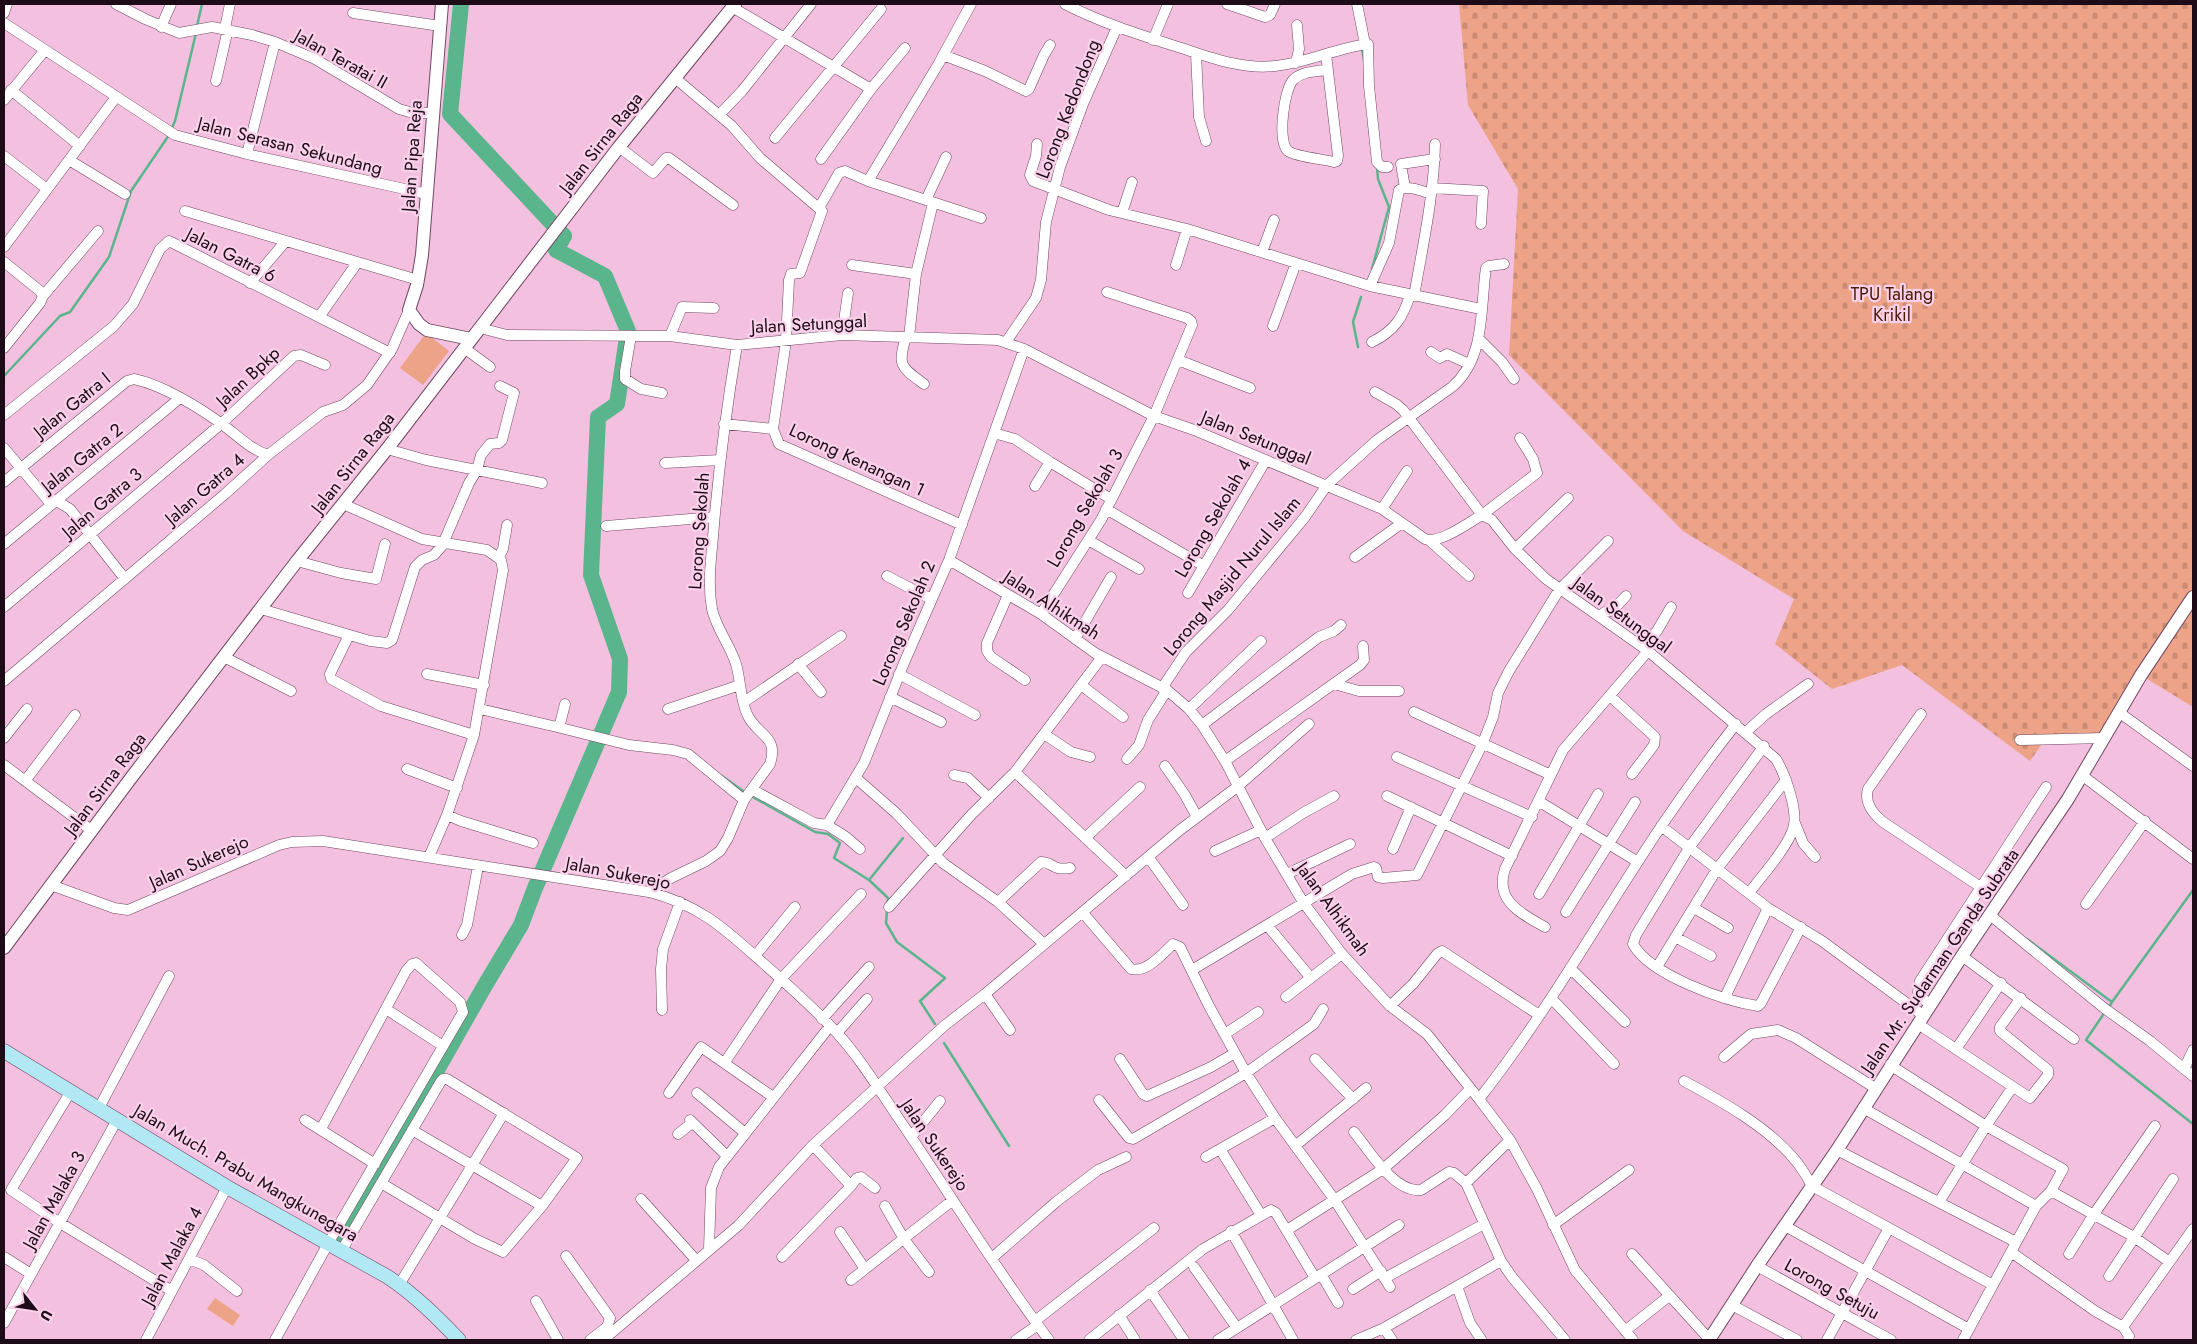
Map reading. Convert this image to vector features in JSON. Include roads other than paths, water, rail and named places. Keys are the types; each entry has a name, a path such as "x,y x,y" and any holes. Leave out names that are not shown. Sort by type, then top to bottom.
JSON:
{"main road":[{"name":"Jalan Much. Prabu Mangkunegara","path":"5,1054 71,1091 227,1187 329,1242 399,1285 434,1314 459,1340"}],"street":[{"path":"4,13 7,4"},
{"path":"116,4 161,27 172,4"},
{"path":"216,81 227,29 230,4"},
{"name":"Jalan Pipa Reja","path":"410,310 418,280 427,194 442,4"},
{"path":"720,115 742,91 811,4"},
{"path":"868,181 971,4"},
{"path":"1065,4 1117,27 1153,40 1196,54 1243,65 1272,67 1296,63 1368,44 1369,86 1377,162 1378,165 1388,167"},
{"path":"1153,40 1168,4"},
{"path":"1227,4 1264,17 1270,15 1275,4"},
{"path":"1357,4 1361,45"},
{"path":"733,6 871,89"},
{"name":"Jalan Sirna Raga","path":"4,948 91,830 297,561 387,449 619,147 733,6"},
{"path":"775,138 881,9"},
{"path":"353,13 440,26"},
{"name":"Jalan Serasan Sekundang","path":"4,23 175,135 248,154 427,194"},
{"path":"1296,63 1299,49 1297,25"},
{"name":"Jalan Teratai II","path":"161,27 179,33 204,28 227,29 275,42 315,59 399,109 418,114 433,113"},
{"name":"Lorong Kedondong","path":"1006,342 1031,308 1039,288 1044,233 1054,189 1083,104 1117,27"},
{"path":"248,154 275,42"},
{"path":"943,55 985,71 1026,91 1029,89 1050,45"},
{"path":"821,159 871,89 905,48"},
{"path":"4,100 45,50"},
{"path":"1196,54 1199,117 1206,141"},
{"path":"1326,54 1326,70 1338,159 1334,162 1293,154 1285,146 1282,132 1286,98 1292,82 1300,75 1326,70"},
{"path":"675,78 720,115 760,158 819,208 840,171 845,171 868,181 981,218"},
{"path":"11,90 80,146"},
{"path":"4,247 116,97"},
{"path":"1037,144 1031,178 1109,210 1187,229 1370,286 1481,309"},
{"path":"1372,342 1391,330 1399,322 1412,295 1432,191 1436,144"},
{"path":"619,147 653,173 666,158 669,158 733,205"},
{"path":"4,156 47,190"},
{"path":"924,384 904,368 901,363 901,355 908,337 916,274 929,202 946,158"},
{"path":"1405,188 1401,164 1435,159"},
{"path":"69,160 125,194"},
{"path":"1122,213 1132,182"},
{"path":"1370,286 1389,243 1397,193 1405,188 1432,191 1483,191 1481,224"},
{"name":"Lorong Kenangan 1","path":"819,208 822,213 800,271 791,274 788,280 786,341 773,429 779,444 962,525"},
{"path":"185,210 285,242 418,280"},
{"path":"1262,252 1274,220"},
{"path":"1176,265 1187,229"},
{"path":"5,345 40,304 43,296 98,232"},
{"name":"Jalan Gatra 6","path":"4,414 73,361 124,315 133,304 164,243 169,241 390,353"},
{"path":"250,283 285,242"},
{"path":"4,262 40,291 43,296"},
{"path":"319,317 356,263"},
{"path":"1273,326 1296,263"},
{"name":"Lorong Masjid Nurul Islam","path":"1128,759 1140,745 1148,720 1186,652 1228,610 1305,517 1327,485 1365,450 1462,378 1479,339 1486,268 1504,264"},
{"path":"852,265 916,274"},
{"name":"Lorong Sekolah 3","path":"1041,614 1106,509 1154,416 1192,325 1190,320 1107,292"},
{"path":"842,335 848,293"},
{"path":"670,336 682,307 714,308"},
{"path":"410,310 425,330 468,343 490,367"},
{"name":"Jalan Gatra 4","path":"4,681 225,494 268,455 323,412 343,405 357,395 372,379 390,353 410,310"},
{"name":"Jalan Setunggal","path":"480,328 508,335 670,336 737,345 842,335 989,338 1006,342 1024,349 1154,416 1194,430 1382,509 1417,535 1430,541 1468,576"},
{"path":"628,336 625,379 641,389 662,393"},
{"path":"1479,339 1502,362 1514,379"},
{"name":"Lorong Sekolah","path":"649,892 671,878 706,861 720,851 748,795 770,764 772,749 769,739 750,718 744,702 732,652 713,611 710,597 710,567 720,460 737,345"},
{"name":"Lorong Sekolah 2","path":"827,825 856,778 870,748 899,674 949,560 1024,349"},
{"path":"1431,352 1440,358 1447,354 1469,364"},
{"name":"Jalan Bpkp","path":"222,424 294,356 301,355 325,365"},
{"path":"1178,360 1250,388"},
{"name":"Jalan Gatra I","path":"4,482 130,380 139,380 180,398 222,424 251,448 268,455"},
{"path":"262,609 378,642 387,643 392,640 416,567 422,560 434,555 444,544 469,483 477,470 481,455 490,444 499,443 502,440 514,392 500,386"},
{"name":"Jalan Setunggal","path":"1375,392 1396,404 1408,417 1482,515 1492,520 1515,549 1538,572 1559,590 1600,616 1645,649 1764,746 1776,758 1786,780 1795,823 1803,843 1815,857"},
{"name":"Jalan Gatra 2","path":"4,544 180,398"},
{"name":"Jalan Gatra 3","path":"4,607 222,424"},
{"path":"724,424 773,429"},
{"path":"994,433 1015,439 1111,499"},
{"path":"1430,541 1442,538 1482,515 1537,473 1533,459 1520,438"},
{"path":"4,448 53,502 70,509 125,579"},
{"path":"387,449 542,483"},
{"path":"665,463 720,460"},
{"name":"Lorong Sekolah 4","path":"1188,592 1266,460"},
{"path":"1035,486 1050,462"},
{"path":"1382,509 1407,471"},
{"path":"1515,549 1568,498"},
{"path":"343,504 422,539 444,544 479,548 499,557"},
{"path":"1106,509 1204,566"},
{"path":"606,526 714,517"},
{"path":"1355,557 1402,523"},
{"path":"429,857 457,788 474,735 503,570 499,557 503,549 507,525"},
{"path":"1088,540 1139,568"},
{"path":"1192,970 1352,874 1375,867 1378,876 1383,878 1416,876 1482,745 1493,717 1498,693 1509,670 1559,590 1608,542"},
{"path":"297,561 341,573 376,579 386,544"},
{"name":"Jalan Alhikmah","path":"949,560 1041,614 1102,658 1164,689 1189,709 1225,761 1237,787 1303,902 1342,954 1390,1006 1427,1034 1446,1055 1510,1140 1537,1189 1575,1270 1634,1340"},
{"path":"887,576 931,600"},
{"path":"1075,639 1111,577"},
{"path":"1008,595 987,643 986,651 991,657 1024,680"},
{"path":"1600,616 1605,612 1612,611 1626,596"},
{"name":"Jalan Mr. Sudarman Ganda Subrata","path":"1710,1340 1962,956 2084,776 2141,675 2193,597"},
{"path":"1545,927 1517,910 1508,898 1503,884 1503,875 1540,802 1563,750 1610,696 1645,649 1671,607"},
{"path":"1202,726 1319,637 1334,631 1341,625"},
{"path":"349,634 330,674 331,679 381,706 474,735"},
{"path":"744,702 840,636"},
{"path":"1189,709 1262,641"},
{"path":"1225,761 1363,662 1363,646"},
{"path":"224,657 291,691"},
{"path":"889,907 935,855 1015,772 1102,658"},
{"path":"798,664 821,692"},
{"path":"428,674 484,684"},
{"path":"899,674 975,715"},
{"path":"1334,684 1359,691 1399,691"},
{"path":"1746,732 1808,684"},
{"path":"1081,685 1123,717"},
{"path":"668,708 740,686"},
{"path":"1610,696 1655,737 1654,745 1632,774"},
{"path":"890,697 940,722"},
{"path":"557,727 560,724 565,704"},
{"path":"4,738 27,709"},
{"path":"480,709 598,738 688,754 748,795 814,823 827,825 842,834 860,849"},
{"path":"1414,712 1482,745 1551,775"},
{"path":"2120,713 2193,766"},
{"path":"1920,714 1868,789 1868,802 1876,816 1883,822 1982,888"},
{"path":"25,781 75,715"},
{"path":"603,1340 752,1213 813,1145 944,1026 1197,817 1237,787 1309,724"},
{"path":"1479,1099 1506,1065 1551,998 1661,826 1736,724"},
{"path":"1044,734 1071,752 1090,756"},
{"path":"2020,740 2106,738"},
{"path":"1764,746 1689,848 1634,941 1635,948 1676,980 1753,1005 1760,1004 1801,927"},
{"path":"1397,757 1532,817"},
{"path":"4,765 91,830"},
{"path":"1165,766 1185,795 1197,817"},
{"path":"407,769 457,788"},
{"path":"1015,772 1126,876"},
{"path":"954,775 968,778 989,798"},
{"path":"2084,776 2193,859"},
{"path":"856,778 897,814 935,855 952,870 998,902 1044,944"},
{"path":"1657,967 1717,869 1786,780"},
{"path":"1085,838 1140,787"},
{"path":"1931,1004 1918,992 1920,981 2046,787"},
{"path":"1539,894 1598,794"},
{"path":"1215,851 1263,834 1334,796"},
{"path":"1387,796 1512,856"},
{"path":"1540,802 1638,862"},
{"path":"1566,912 1636,802"},
{"path":"1393,849 1412,807"},
{"path":"447,814 461,821 533,843"},
{"path":"2086,904 2145,821"},
{"path":"1749,893 1787,840 1795,823"},
{"path":"1661,826 1768,908 1822,941 1956,1049 2012,1088 2030,1098 2048,1073 2047,1070 2002,1035 2000,1031 2000,1027 2021,998"},
{"name":"Jalan Sukerejo","path":"51,885 114,908 128,910 279,845 292,842 323,841 649,892 680,902 713,919 781,979 833,1029 877,1087 992,1258 1004,1279 1049,1340"},
{"path":"1286,874 1350,844"},
{"path":"1149,858 1183,905"},
{"path":"998,902 1041,862 1045,862 1058,869 1070,868"},
{"path":"462,935 467,925 478,866"},
{"path":"724,1062 781,979 861,894"},
{"path":"662,1010 661,969 663,949 680,902"},
{"path":"755,956 795,908"},
{"path":"1694,908 1728,928"},
{"path":"1725,997 1768,908"},
{"path":"1083,912 1129,968 1139,970 1174,944 1180,946 1209,1006 1246,1073 1275,1118 1334,1198 1385,1279"},
{"path":"1990,915 2104,1008 2150,1040 2193,1076"},
{"path":"1962,918 1981,929"},
{"path":"1267,925 1310,977"},
{"path":"1675,937 1711,956"},
{"path":"1390,1006 1413,984 1442,951 1539,1015"},
{"path":"1286,996 1342,954"},
{"path":"1962,956 2001,983 2074,1039"},
{"path":"274,1340 461,1016 463,1008 460,1002 416,963 406,970 321,1128"},
{"path":"822,1018 869,967"},
{"path":"1570,968 1625,1022"},
{"path":"99,1108 169,976"},
{"path":"1956,1049 2001,983"},
{"path":"985,994 1010,1030"},
{"path":"1551,998 1614,1064"},
{"path":"709,1248 712,1183 718,1167 773,1098 833,1029 868,1000"},
{"path":"386,1009 443,1046"},
{"path":"1099,1100 1131,1140 1246,1073 1314,1024 1323,1009"},
{"path":"1225,1034 1258,1012"},
{"path":"1724,1057 1751,1034 1778,1030 1796,1038 1876,1088"},
{"path":"668,1093 700,1047 773,1098"},
{"path":"2184,1069 2193,1050"},
{"path":"1120,1059 1143,1094 1147,1096 1211,1067 1235,1053"},
{"path":"1315,1059 1353,1099"},
{"path":"1890,1065 1986,1126 2064,1169 2050,1191 2036,1206 1963,1340"},
{"path":"342,1250 441,1080 445,1078 577,1158 542,1206 503,1252 438,1218 382,1183"},
{"path":"1684,1081 1733,1109 1778,1143 1796,1161 1812,1186 1993,1285"},
{"path":"1296,1146 1366,1088"},
{"path":"1939,1202 2012,1088"},
{"path":"1287,1230 1383,1168 1439,1120 1470,1089"},
{"path":"71,1091 12,1190 60,1223 172,1291"},
{"path":"697,1092 745,1133"},
{"path":"911,1138 940,1101"},
{"path":"1863,1108 2036,1206"},
{"path":"399,1285 438,1218 504,1113"},
{"path":"1206,1158 1275,1118"},
{"name":"Jalan Malaka 3","path":"4,1323 117,1120"},
{"path":"305,1120 321,1128 375,1164"},
{"path":"678,1134 691,1122 727,1156"},
{"path":"2069,1254 2094,1214 2155,1126"},
{"path":"412,1130 542,1206"},
{"path":"1354,1132 1383,1168 1397,1182 1412,1190 1426,1188 1449,1172 1454,1173 1466,1183 1501,1261 1565,1340"},
{"path":"1466,1183 1510,1140"},
{"path":"813,1145 851,1186"},
{"path":"1220,1149 1261,1215"},
{"path":"1836,1150 1939,1202 2014,1247 2095,1310 2123,1327 2129,1336 2128,1340"},
{"path":"992,1258 1056,1202 1098,1170 1126,1157"},
{"path":"1553,1225 1629,1170"},
{"path":"782,1257 857,1178 861,1177 875,1188"},
{"path":"2109,1276 2173,1179"},
{"name":"Jalan Malaka 4","path":"146,1340 227,1187"},
{"path":"2050,1191 2134,1237 2168,1261"},
{"path":"641,1199 696,1260"},
{"path":"851,1280 953,1200"},
{"path":"885,1206 904,1239 929,1272"},
{"path":"1089,1340 1191,1257 1230,1231 1271,1210 1275,1211 1338,1303"},
{"path":"1218,1340 1399,1224"},
{"path":"1353,1289 1385,1279 1484,1224"},
{"path":"1785,1226 1969,1329"},
{"path":"1016,1340 1154,1228"},
{"path":"1828,1340 1889,1228"},
{"path":"2123,1327 2193,1228"},
{"path":"1230,1231 1293,1340"},
{"path":"840,1232 865,1269"},
{"path":"1632,1254 1710,1340"},
{"path":"566,1256 610,1318 608,1327 590,1340"},
{"path":"4,1257 31,1274"},
{"path":"189,1258 204,1266 237,1291"},
{"path":"1356,1340 1384,1328 1501,1261"},
{"name":"Lorong Setuju","path":"1757,1266 1891,1340"},
{"path":"1194,1267 1237,1328"},
{"path":"1457,1286 1470,1323 1481,1339"},
{"path":"1150,1290 1184,1340"},
{"path":"1626,1331 1669,1296"},
{"path":"536,1301 558,1340"},
{"path":"1732,1304 1796,1340"},
{"path":"1119,1316 1135,1340"},
{"path":"1384,1328 1392,1340"}],"waterway":[{"path":"197,26 202,4"},
{"path":"337,1246 521,925 619,692 620,659 591,575 598,417 617,404 628,331 605,276 556,250 564,236 450,114 461,4"},
{"path":"171,130 175,121 196,33"},
{"path":"1362,48 1364,60"},
{"path":"4,376 60,316 70,312 109,257 131,191 169,135"},
{"path":"1372,269 1389,207 1378,179 1377,168"},
{"path":"1358,347 1353,322 1361,297"},
{"path":"722,776 746,793"},
{"path":"751,796 815,832 828,834 840,843 834,858 869,880 888,898 888,904"},
{"path":"869,880 903,838"},
{"path":"2112,1002 2193,890"},
{"path":"887,910 886,923 897,942 945,978 920,1001 935,1024"},
{"path":"2027,939 2112,1002 2109,1007"},
{"path":"2105,1012 2086,1040 2193,1124"},
{"path":"944,1043 1009,1146"}],"park label":[{"name":"TPU Talang Krikil","path":"1892,304"}]}
